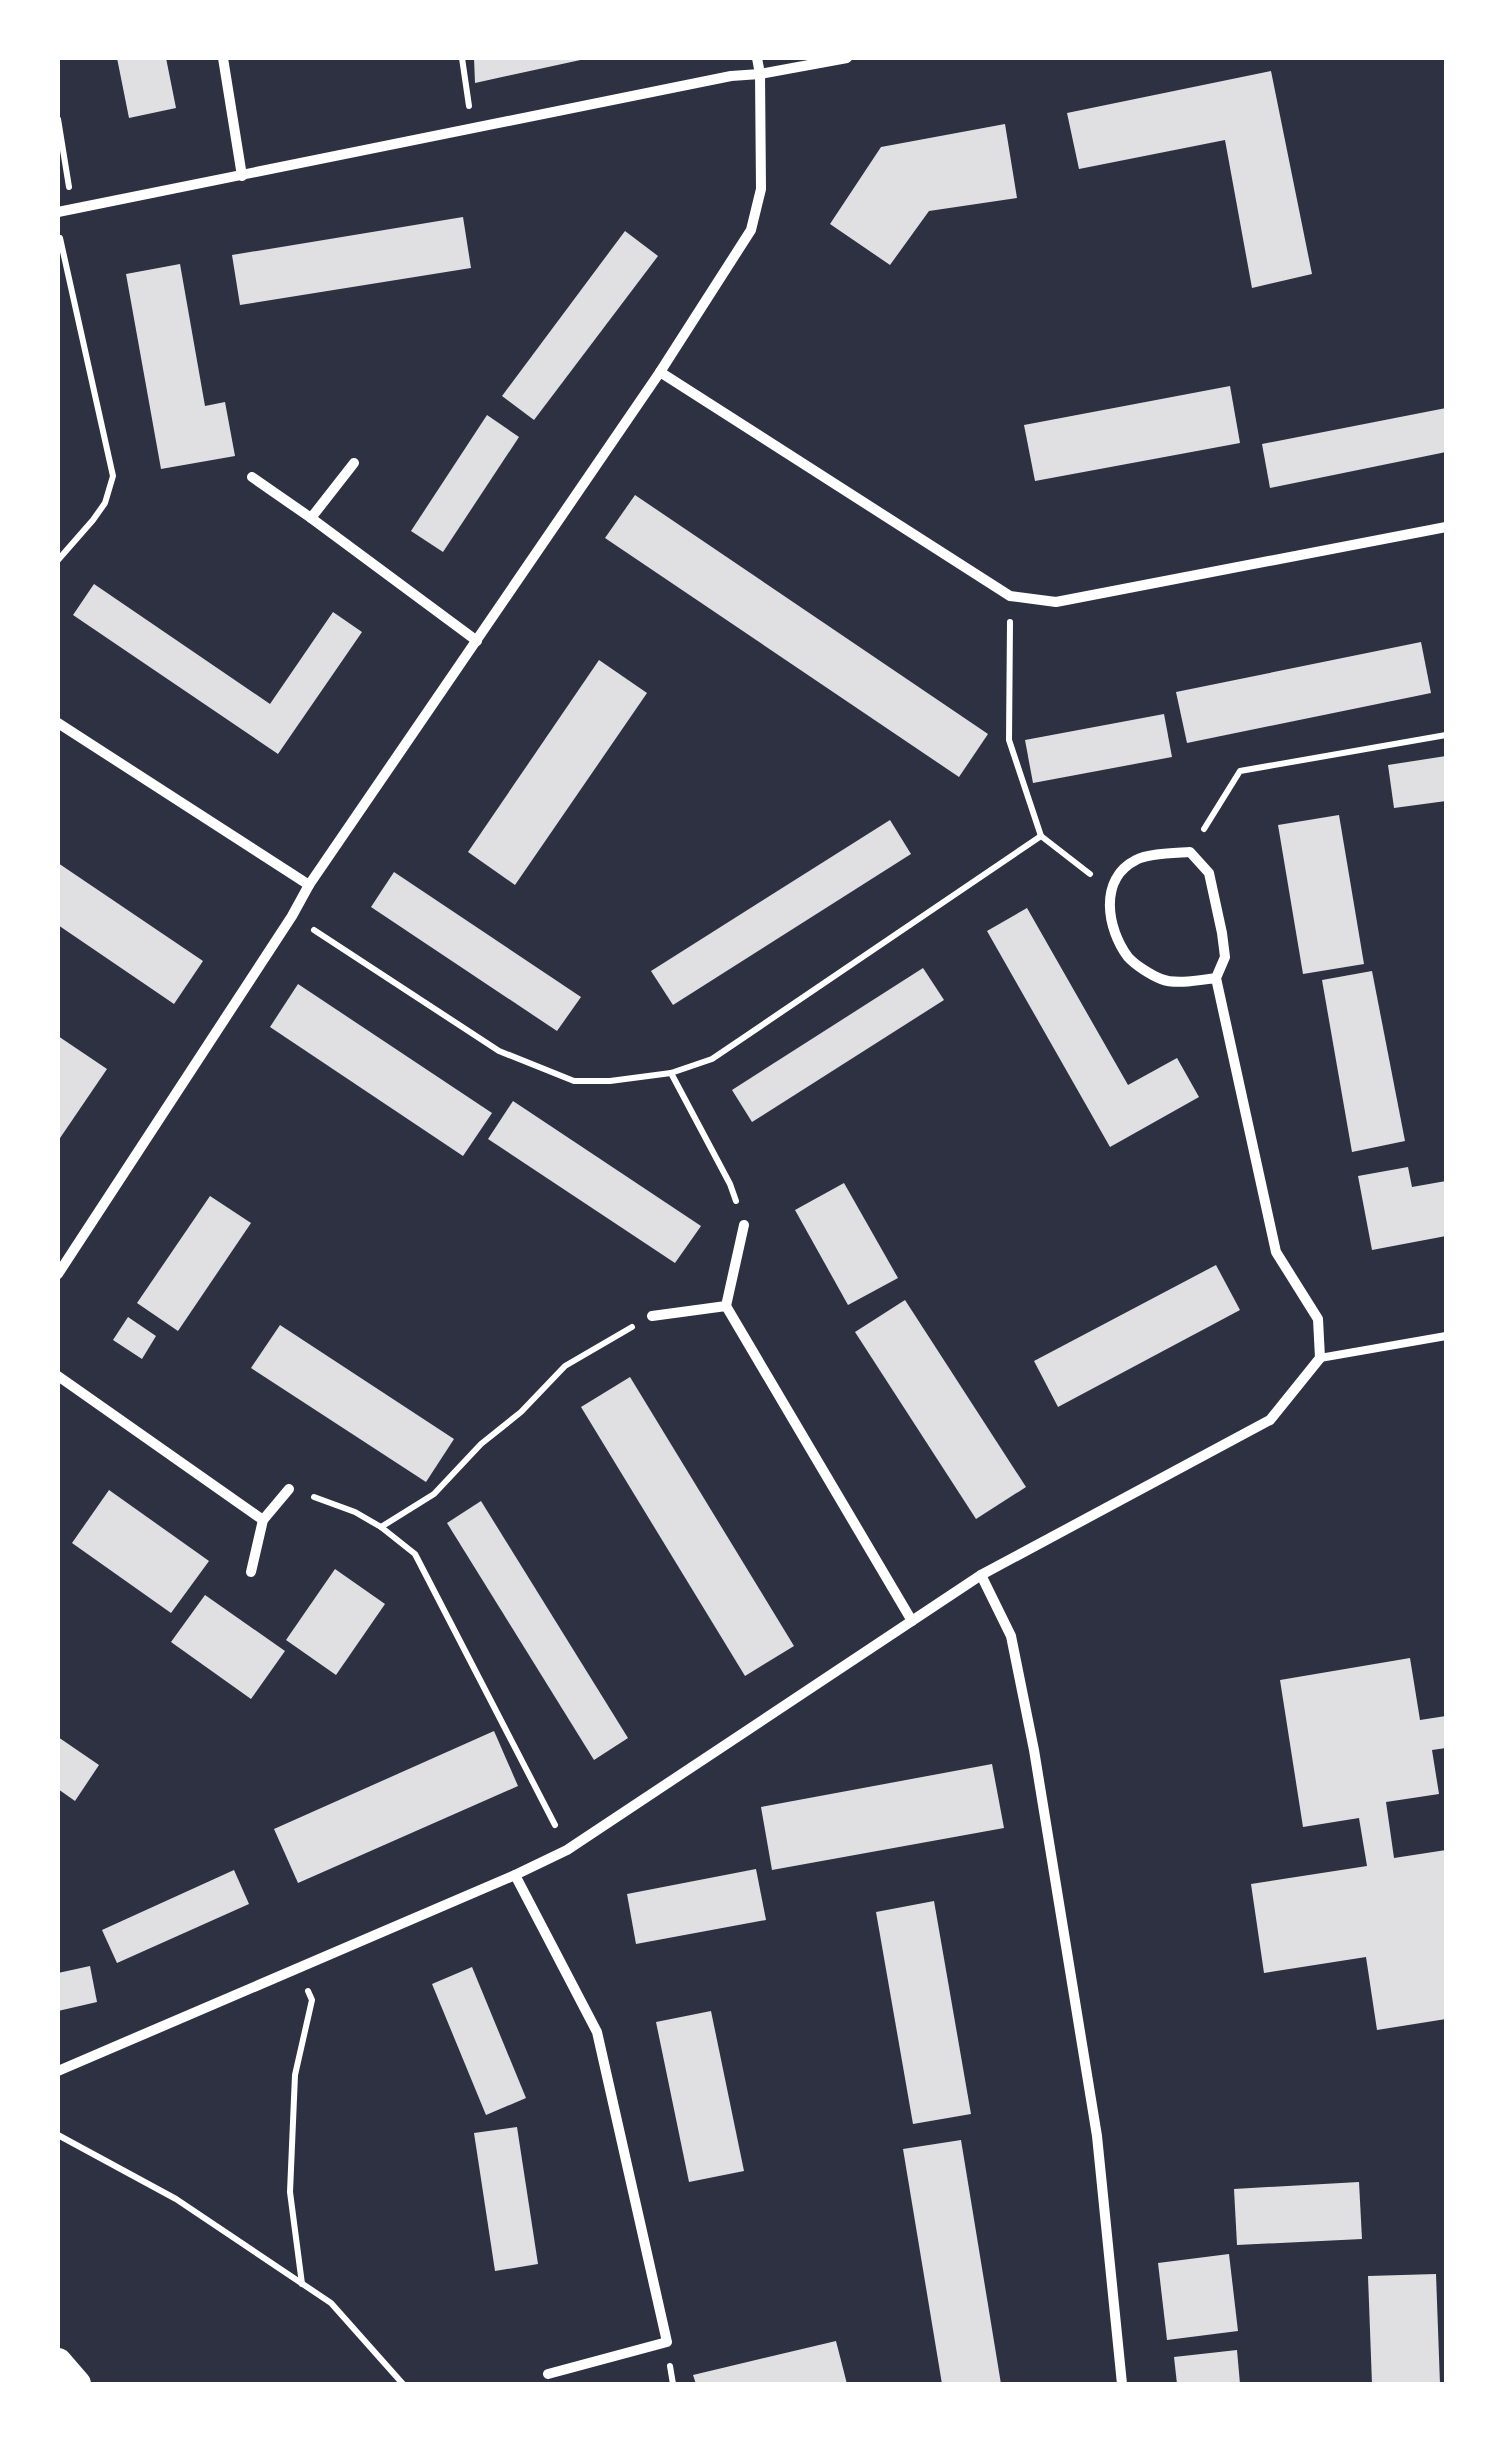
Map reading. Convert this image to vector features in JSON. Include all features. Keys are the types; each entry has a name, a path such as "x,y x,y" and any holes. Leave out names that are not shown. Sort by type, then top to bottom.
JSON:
{"highway":[{"path":"58,2362 78,2384"}],"street":[{"path":"223,58 242,176"},
{"path":"58,1274 309,885 660,372 750,230 760,189 757,58"},
{"path":"58,212 731,76 848,58"},
{"path":"660,372 1010,596 1056,602 1446,528"},
{"path":"311,518 354,463"},
{"path":"252,477 477,641"},
{"path":"58,722 309,885"},
{"path":"58,2071 567,1850 981,1575 1270,1420 1320,1358 1318,1319 1276,1252 1216,978 1225,957 1210,872 1190,852 1136,859 1118,876 1108,905 1115,933 1130,960 1163,980 1216,978"},
{"path":"744,1224 726,1306 912,1621"},
{"path":"652,1316 726,1306"},
{"path":"58,1376 264,1520"},
{"path":"252,1572 264,1520 289,1489"},
{"path":"981,1575 1011,1636 1034,1750 1096,2136 1122,2384"},
{"path":"514,1875 598,2032 667,2342 548,2374"}],"lane":[{"path":"1320,1358 1446,1336"}],"path":[{"path":"462,58 473,129"},
{"path":"58,119 72,210"},
{"path":"58,227 113,476 93,520 58,560"},
{"path":"1010,596 1008,740 1041,836 1112,890"},
{"path":"1190,852 1240,770 1446,735"},
{"path":"292,916 498,1051 574,1081 610,1081 671,1073 712,1059 1041,836"},
{"path":"671,1073 730,1184 744,1224"},
{"path":"381,1528 434,1494 480,1444 521,1412 565,1366 652,1316"},
{"path":"289,1489 355,1512 415,1554 567,1850"},
{"path":"297,1967 312,2000 295,2075 290,2192 302,2284"},
{"path":"58,2135 176,2199 330,2303 403,2384"}],"building":[{"path":"117,58 166,58 176,108 129,118"},
{"path":"474,58 585,58 585,59 475,83"},
{"path":"1271,71 1312,274 1252,288 1225,140 1079,169 1067,113"},
{"path":"1005,124 1017,198 929,211 890,265 830,224 881,147"},
{"path":"463,217 471,268 240,305 232,255"},
{"path":"625,231 658,256 534,420 502,396"},
{"path":"180,264 205,406 225,402 235,456 161,469 126,274"},
{"path":"1230,386 1240,443 1035,481 1024,425"},
{"path":"1446,408 1446,452 1270,488 1262,444"},
{"path":"487,415 519,437 443,552 411,531"},
{"path":"635,495 988,734 959,777 605,538"},
{"path":"94,584 270,704 333,612 362,632 278,754 73,615"},
{"path":"1421,642 1431,693 1187,743 1176,692"},
{"path":"599,660 647,693 515,885 468,852"},
{"path":"1164,714 1172,757 1033,783 1025,740"},
{"path":"1446,756 1446,801 1394,808 1388,765"},
{"path":"1339,815 1364,964 1303,974 1278,825"},
{"path":"890,820 911,854 673,1005 651,971"},
{"path":"58,863 203,961 174,1004 58,925"},
{"path":"394,872 581,997 557,1031 371,907"},
{"path":"1027,908 1128,1085 1177,1058 1199,1097 1110,1147 987,931"},
{"path":"923,968 944,1000 752,1122 732,1090"},
{"path":"1372,971 1405,1141 1352,1152 1322,980"},
{"path":"298,984 492,1113 463,1156 270,1027"},
{"path":"58,1036 107,1069 58,1141"},
{"path":"513,1101 701,1226 675,1263 488,1139"},
{"path":"1408,1167 1412,1187 1446,1181 1446,1236 1372,1250 1358,1176"},
{"path":"844,1183 898,1278 848,1305 795,1210"},
{"path":"210,1196 251,1223 178,1331 137,1303"},
{"path":"1216,1265 1240,1310 1058,1407 1034,1361"},
{"path":"905,1300 1026,1487 976,1519 855,1332"},
{"path":"128,1317 156,1336 142,1359 113,1340"},
{"path":"280,1325 454,1439 426,1482 251,1368"},
{"path":"630,1377 794,1646 745,1676 581,1407"},
{"path":"109,1490 209,1561 171,1613 72,1543"},
{"path":"481,1501 628,1738 594,1760 447,1523"},
{"path":"335,1569 385,1604 336,1675 286,1640"},
{"path":"205,1595 285,1651 251,1699 171,1642"},
{"path":"1410,1658 1420,1720 1446,1716 1446,1748 1432,1750 1439,1794 1386,1802 1394,1858 1446,1850 1446,2019 1377,2030 1366,1957 1264,1973 1251,1884 1367,1866 1359,1818 1303,1827 1280,1680"},
{"path":"494,1731 518,1786 298,1883 274,1829"},
{"path":"58,1737 99,1765 75,1801 58,1789"},
{"path":"992,1764 1004,1828 772,1870 761,1807"},
{"path":"756,1869 766,1920 636,1944 627,1894"},
{"path":"234,1870 249,1904 117,1963 102,1930"},
{"path":"934,1901 971,2114 913,2124 876,1912"},
{"path":"90,1966 97,2002 58,2011 58,1973"},
{"path":"472,1967 526,2098 486,2115 432,1984"},
{"path":"711,2011 744,2171 689,2182 656,2022"},
{"path":"517,2127 538,2264 495,2271 474,2133"},
{"path":"961,2140 1001,2384 942,2384 903,2149"},
{"path":"1359,2182 1362,2239 1237,2245 1234,2189"},
{"path":"1229,2254 1238,2331 1167,2340 1158,2263"},
{"path":"1436,2274 1440,2384 1372,2384 1368,2276"},
{"path":"836,2341 847,2384 696,2384 693,2375"},
{"path":"1237,2350 1240,2384 1177,2384 1174,2357"}]}
